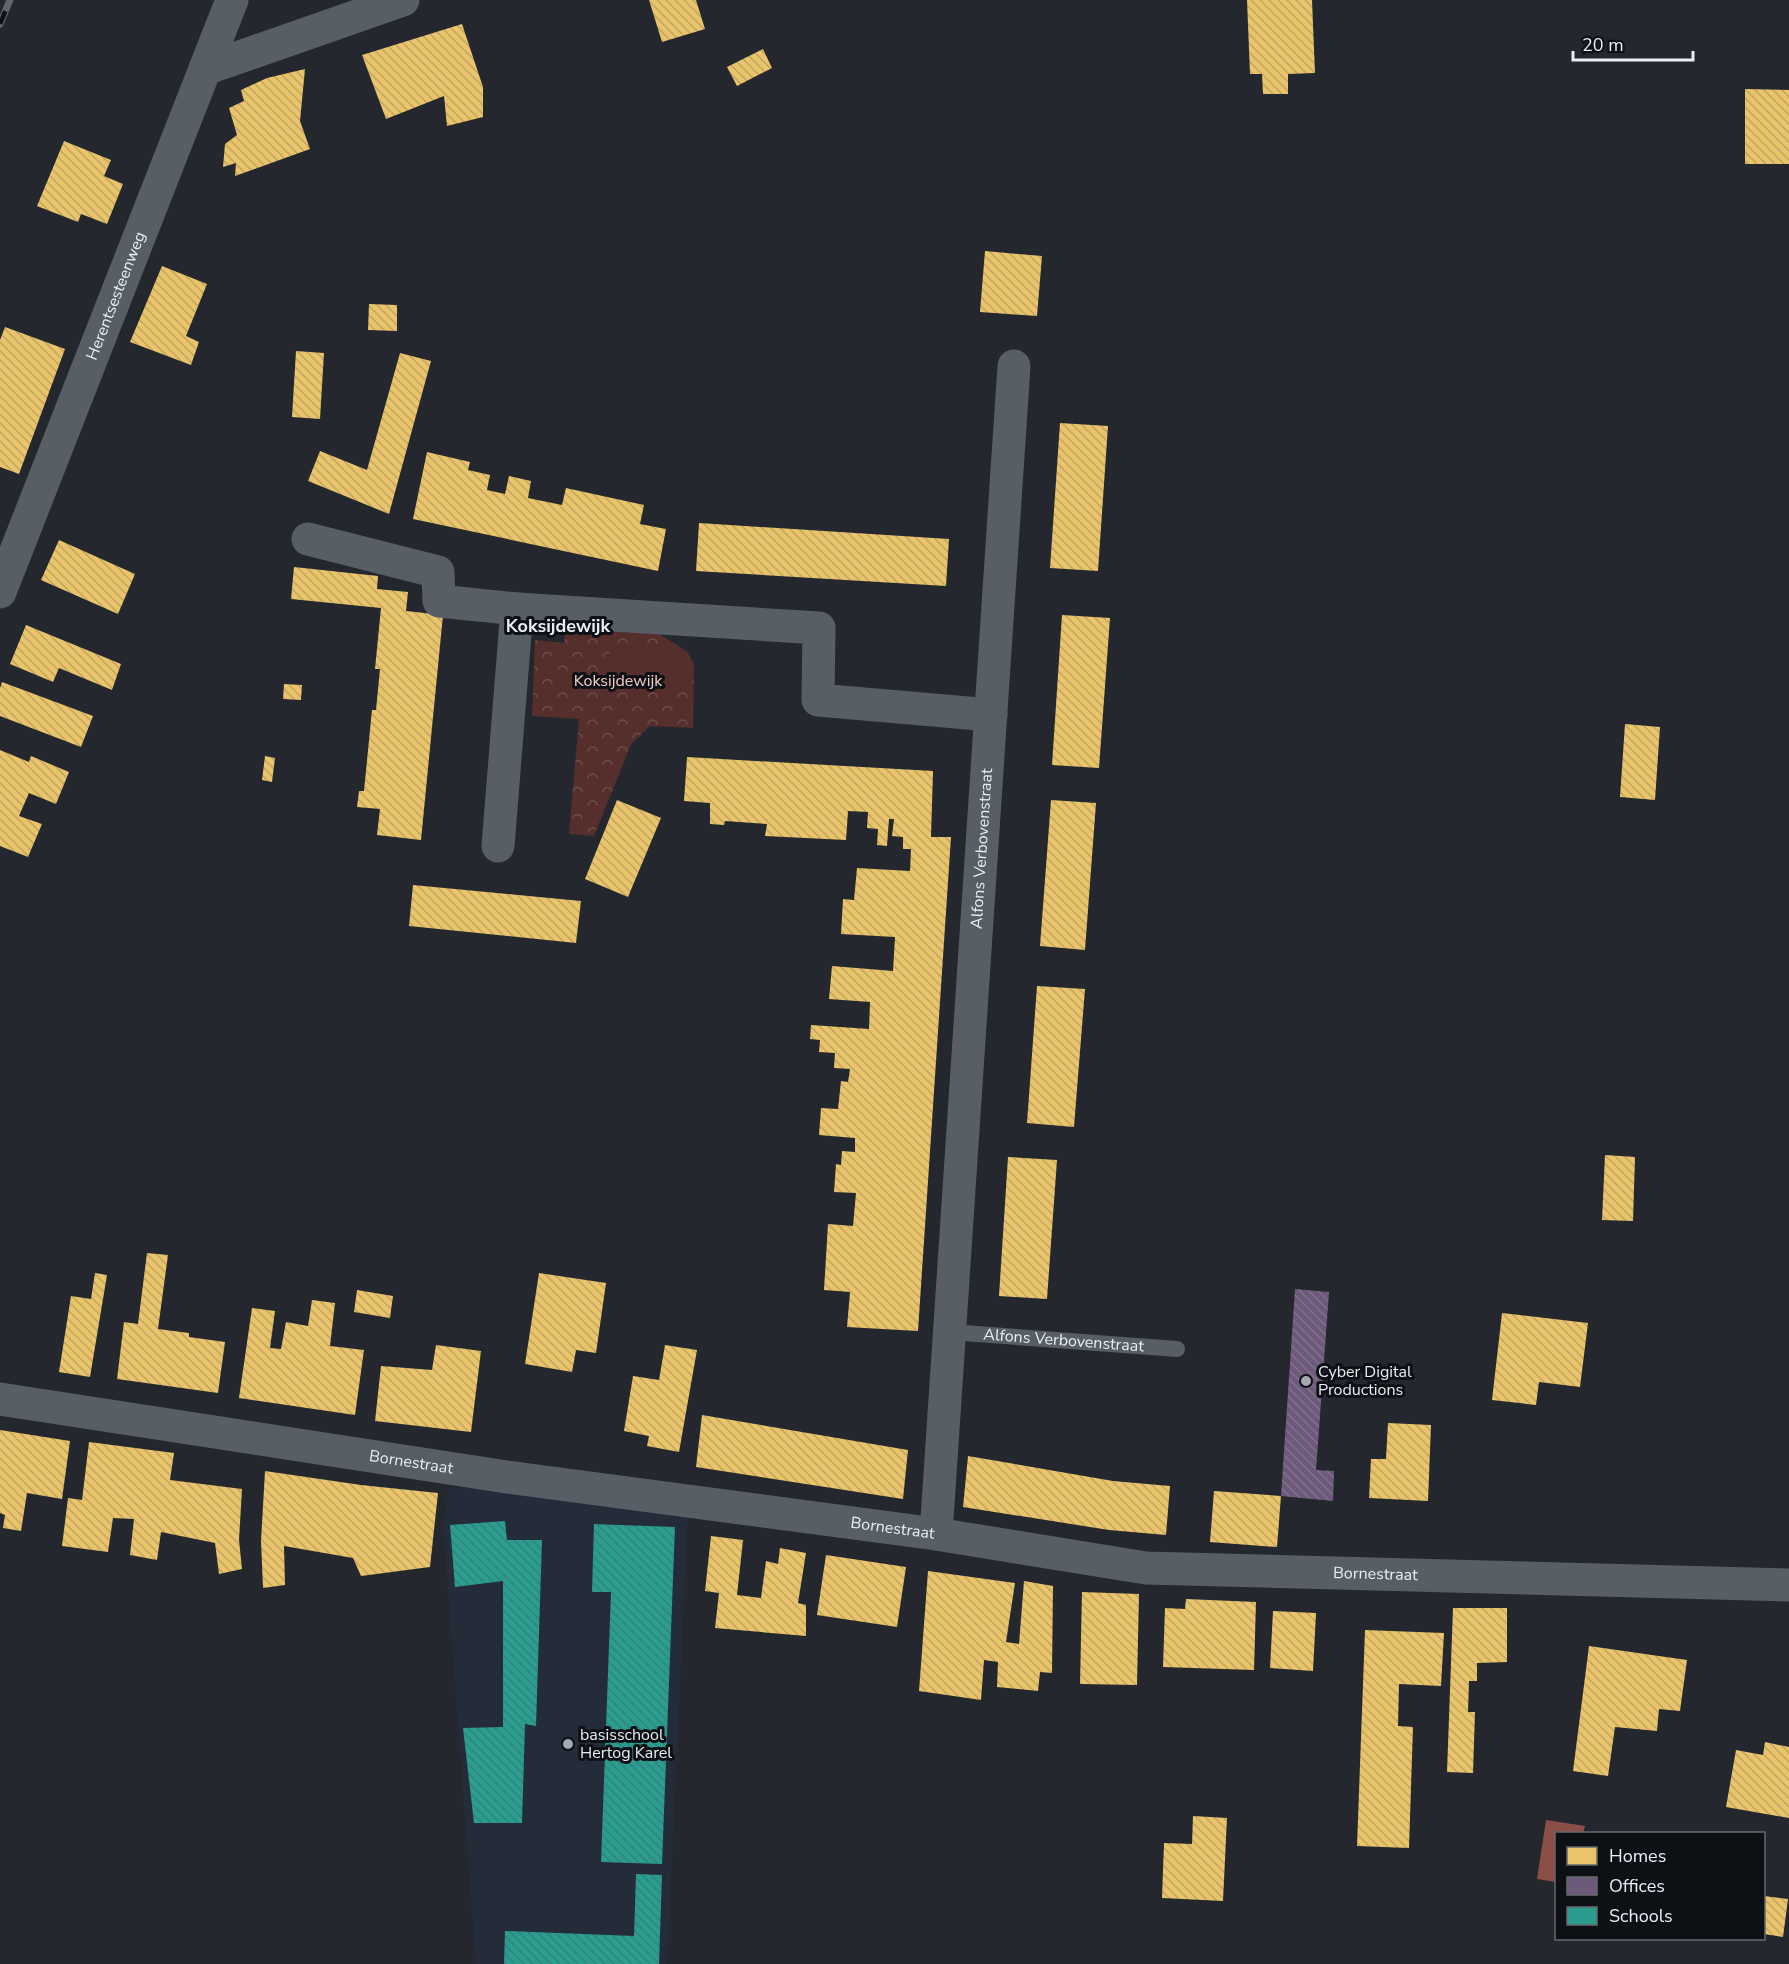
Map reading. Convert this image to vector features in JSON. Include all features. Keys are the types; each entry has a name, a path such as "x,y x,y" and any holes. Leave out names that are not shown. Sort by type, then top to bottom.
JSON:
{"street":[{"name":"Herentsesteenweg","path":"0,592 232,0"},
{"path":"205,69 403,0"},
{"name":"Alfons Verbovenstraat","path":"936,1534 1014,366"},
{"path":"308,539 438,572 439,601 517,609 819,628 818,700 991,715"},
{"path":"498,846 517,609"},
{"name":"Bornestraat","path":"0,1399 507,1477 936,1534 1146,1568 1789,1585"}],"lane":[{"name":"Alfons Verbovenstraat","path":"950,1332 1176,1349"}],"shaded area":[{"name":"basisschool Hertog Karel","path":"449,1486 688,1512 667,1964 476,1964 443,1524"},
{"path":"1546,1820 1585,1826 1583,1832 1555,1832 1555,1882 1537,1879"}],"green space":[{"name":"Koksijdewijk","path":"567,623 651,629 688,652 694,665 693,728 650,726 631,744 594,836 569,834 579,719 532,716 535,640 564,643"},
{"path":"610,647 688,652 686,685 608,679"}],"building: Homes":[{"path":"649,0 696,0 705,29 662,42"},
{"path":"1247,0 1312,0 1315,73 1288,74 1288,94 1263,94 1262,74 1250,74"},
{"path":"462,24 483,87 483,117 447,126 444,96 386,119 362,55"},
{"path":"763,49 772,68 737,86 727,67"},
{"path":"305,69 300,121 310,149 235,176 236,163 223,167 225,144 237,135 229,108 244,101 241,90 267,78"},
{"path":"1745,89 1789,90 1789,164 1745,164"},
{"path":"64,141 111,160 104,176 123,184 107,224 81,214 78,222 37,206"},
{"path":"985,251 1042,256 1037,316 980,312"},
{"path":"162,266 207,284 186,336 199,342 191,365 130,342"},
{"path":"369,304 397,305 397,331 368,330"},
{"path":"5,327 65,349 19,474 0,467 0,340"},
{"path":"296,351 324,353 320,419 292,417"},
{"path":"400,353 431,361 389,514 308,481 320,451 367,470"},
{"path":"1060,423 1108,426 1098,571 1050,568"},
{"path":"427,452 470,462 468,470 490,475 487,490 505,494 509,476 531,481 528,498 562,505 566,488 644,505 640,524 666,529 658,571 413,519"},
{"path":"699,523 949,539 946,586 696,571"},
{"path":"59,540 135,574 118,614 41,580"},
{"path":"294,567 378,576 377,589 408,592 406,611 443,615 421,840 377,835 380,809 357,807 359,791 364,791 372,710 376,710 380,669 375,669 381,608 291,599"},
{"path":"1062,615 1110,618 1099,768 1052,765"},
{"path":"26,625 121,664 112,690 59,668 53,682 10,664"},
{"path":"2,682 93,716 81,747 0,716"},
{"path":"284,684 302,685 301,700 283,699"},
{"path":"1625,724 1660,727 1655,800 1620,797"},
{"path":"0,750 29,762 31,756 69,772 56,804 29,793 19,816 42,824 28,857 0,846"},
{"path":"265,756 275,758 272,782 262,780"},
{"path":"687,757 933,771 931,837 951,837 918,1331 847,1327 850,1292 824,1290 828,1224 853,1226 856,1193 834,1192 836,1164 841,1165 842,1151 855,1152 855,1138 819,1135 821,1108 838,1109 841,1081 848,1082 850,1069 834,1068 835,1053 819,1052 820,1040 810,1039 811,1025 869,1029 870,1002 829,999 832,966 893,971 895,937 841,934 843,899 854,900 857,868 910,871 911,849 903,849 903,837 892,836 894,819 889,819 887,846 877,845 878,829 867,828 868,812 848,811 846,840 765,836 767,824 725,821 724,825 710,824 710,803 684,801"},
{"path":"617,800 661,818 628,897 585,879"},
{"path":"1051,800 1096,803 1085,950 1040,946"},
{"path":"413,885 581,901 576,943 409,926"},
{"path":"1037,986 1085,989 1074,1127 1027,1123"},
{"path":"1605,1155 1635,1157 1633,1221 1602,1220"},
{"path":"1008,1157 1057,1160 1047,1299 999,1296"},
{"path":"147,1253 168,1255 158,1329 189,1333 189,1337 225,1342 218,1393 117,1379 124,1322 138,1324"},
{"path":"95,1273 107,1275 90,1377 59,1372 71,1296 91,1299"},
{"path":"539,1273 606,1283 596,1353 576,1350 572,1372 525,1364"},
{"path":"357,1290 393,1296 390,1318 354,1312"},
{"path":"312,1300 335,1303 330,1346 364,1350 355,1415 239,1398 252,1308 275,1311 270,1348 281,1349 286,1322 308,1326"},
{"path":"1502,1313 1588,1323 1580,1387 1539,1382 1536,1405 1492,1400"},
{"path":"436,1345 481,1351 471,1432 375,1421 381,1366 432,1370"},
{"path":"665,1345 697,1350 679,1452 647,1446 649,1436 624,1431 633,1376 659,1380"},
{"path":"702,1415 908,1450 903,1499 696,1467"},
{"path":"1388,1423 1431,1425 1428,1501 1369,1498 1371,1459 1386,1459"},
{"path":"0,1430 70,1441 62,1499 27,1493 21,1531 3,1528 5,1515 0,1513"},
{"path":"89,1442 174,1453 170,1480 242,1489 239,1540 242,1569 219,1574 215,1543 161,1532 157,1560 130,1555 134,1519 113,1518 108,1552 62,1546 68,1498 82,1500"},
{"path":"968,1456 1113,1481 1170,1486 1166,1535 1109,1530 963,1507"},
{"path":"265,1471 438,1493 430,1567 361,1576 353,1558 284,1546 285,1585 263,1588 261,1541"},
{"path":"1214,1491 1281,1496 1277,1547 1210,1542"},
{"path":"711,1536 743,1540 737,1595 761,1598 766,1561 778,1564 780,1548 806,1553 798,1603 806,1605 806,1636 715,1628 719,1593 705,1591"},
{"path":"826,1555 906,1567 897,1627 817,1615"},
{"path":"928,1571 1015,1583 1006,1642 1019,1644 1024,1581 1053,1586 1052,1673 1040,1672 1038,1691 997,1687 998,1662 984,1660 981,1700 919,1691"},
{"path":"1082,1592 1139,1594 1137,1685 1080,1684"},
{"path":"1186,1599 1256,1602 1254,1670 1163,1667 1165,1608 1185,1609"},
{"path":"1453,1608 1507,1608 1507,1662 1477,1663 1477,1681 1469,1681 1468,1712 1475,1712 1473,1773 1447,1772"},
{"path":"1273,1611 1316,1613 1313,1671 1270,1668"},
{"path":"1365,1630 1444,1633 1441,1686 1399,1684 1398,1726 1413,1727 1409,1848 1357,1846"},
{"path":"1589,1646 1687,1660 1680,1711 1659,1709 1657,1731 1615,1727 1608,1776 1573,1771"},
{"path":"1765,1742 1789,1747 1789,1818 1726,1807 1736,1750 1763,1755"},
{"path":"1193,1816 1227,1818 1223,1901 1162,1898 1164,1843 1192,1844"},
{"path":"1765,1896 1788,1899 1783,1937 1765,1934"}],"building: Offices":[{"name":"Cyber Digital Productions","path":"1295,1289 1329,1292 1316,1470 1334,1471 1333,1501 1281,1496"}],"building: Schools":[{"path":"505,1521 507,1540 542,1540 536,1726 525,1724 522,1823 474,1823 463,1728 503,1727 503,1581 455,1587 450,1525"},
{"path":"594,1524 675,1527 662,1864 601,1862 611,1592 592,1592"},
{"path":"636,1874 662,1875 659,1964 504,1964 505,1931 634,1936"}],"railway":[{"path":"0,24 10,0"}],"place":[{"name":"Cyber Digital Productions","path":"1306,1381"},
{"name":"basisschool Hertog Karel","path":"568,1744"}],"district":[{"name":"Koksijdewijk","path":"558,626"}]}
